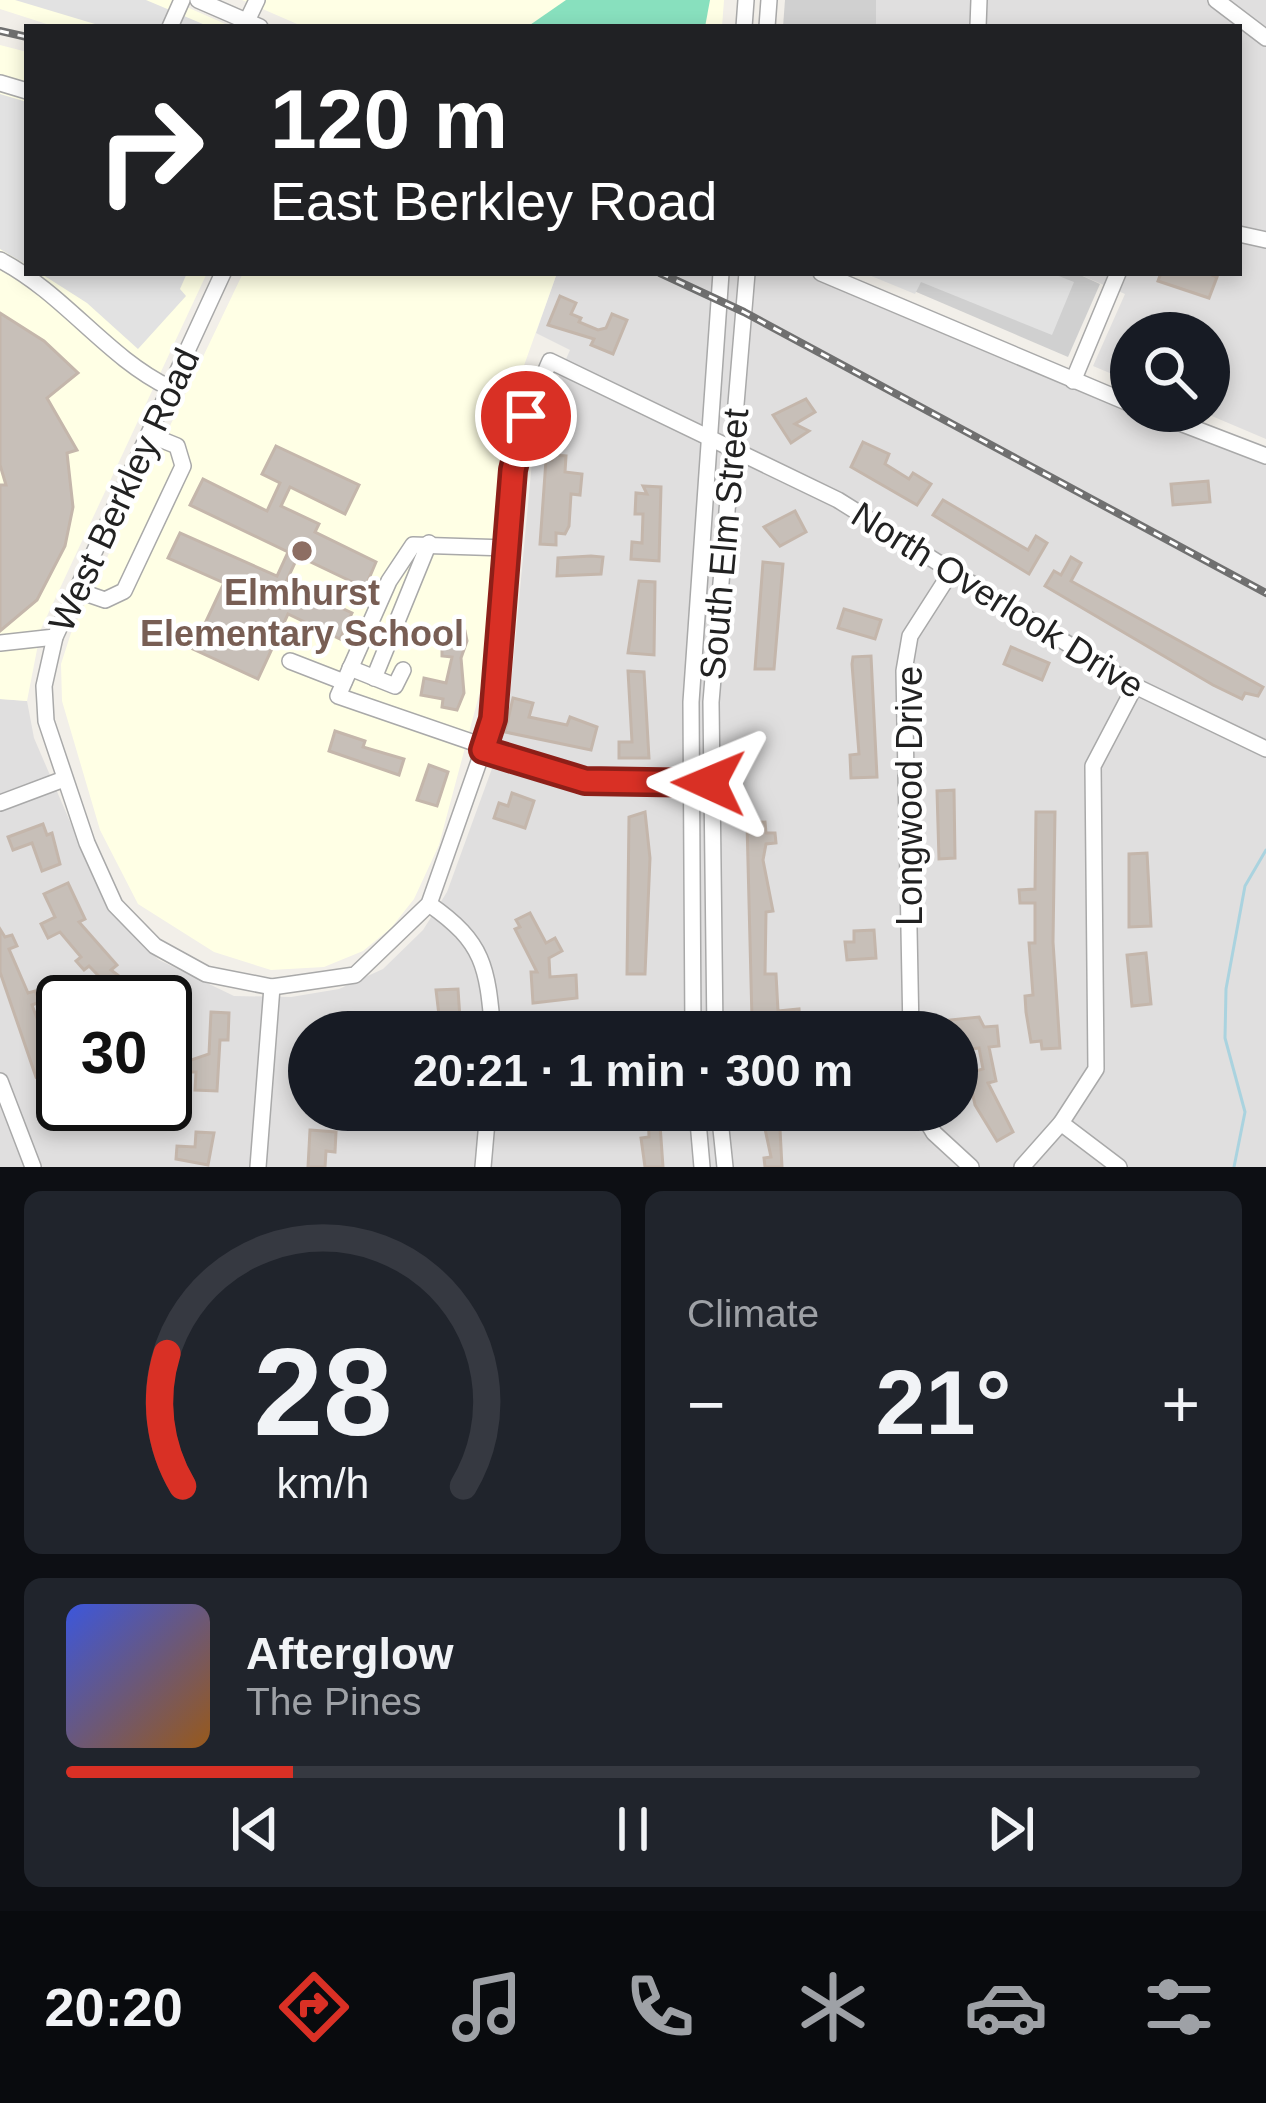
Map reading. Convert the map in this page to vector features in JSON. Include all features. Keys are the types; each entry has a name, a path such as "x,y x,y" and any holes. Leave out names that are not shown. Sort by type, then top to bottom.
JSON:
{"street":[{"path":"210,2 254,24 257,0"},
{"path":"1216,0 1266,38"},
{"path":"24,276 58,298 137,370 170,388"},
{"name":"West Berkley Road","path":"223,276 55,637 44,702 64,779 115,905 155,946 206,974 272,987 355,975 429,904"},
{"name":"South Elm Street","path":"692,1011 688,783 721,276"},
{"name":"South Elm Street","path":"714,1011 709,783 717,622 747,276"},
{"path":"828,276 1110,396"},
{"path":"1073,381 1117,276"},
{"name":"North Overlook Drive","path":"507,548 517,452 526,416 550,361 838,500 1135,686 1266,748"},
{"path":"1204,432 1266,456"},
{"path":"76,590 105,600 124,591 183,466 177,446 150,435"},
{"path":"374,678 429,543"},
{"path":"344,682 389,581 413,545 507,548 493,719 429,904 464,928 487,966 491,1011"},
{"name":"Longwood Drive","path":"911,1011 904,671 910,636 951,572"},
{"path":"696,621 717,622"},
{"path":"0,644 55,637"},
{"path":"290,661 483,750 585,781 709,783"},
{"path":"344,682 374,678 395,686 403,670"},
{"path":"1022,1167 1061,1123 1096,1070 1093,766 1135,686"},
{"path":"0,802 64,779"},
{"path":"690,982 712,982"},
{"path":"258,1167 272,987"},
{"path":"0,1082 33,1167"},
{"path":"1061,1123 1119,1167"},
{"path":"483,1167 486,1131"},
{"path":"698,1131 702,1167"},
{"path":"721,1131 725,1167"},
{"path":"933,1131 971,1167"}],"shaded area":[{"path":"0,0 171,0 225,24 47,24 0,9"},
{"path":"15,0 146,0 203,24 95,24"},
{"path":"242,0 724,0 722,24 297,24"},
{"path":"785,0 876,0 876,24 783,24"},
{"path":"876,0 1266,0 1266,439 1230,424 1230,312 1117,312 1125,294 1083,276 1242,276 1242,24 876,24"},
{"path":"0,45 24,51 24,276 206,276 41,629 27,701 0,699"},
{"path":"0,94 24,101 24,263 0,249"},
{"path":"45,276 186,276 180,289 186,296 138,349 87,303"},
{"name":"Elmhurst Elementary School","path":"242,276 556,276 511,402 498,469 486,669 439,845 414,899 391,928 363,951 324,967 271,970 214,952 138,904 100,830 62,701 61,664 71,633"},
{"path":"556,276 811,276 1110,398 1110,432 1193,432 1266,462 1266,1167 0,1167 0,699 27,701 34,738 108,910 159,960 190,975 36,975 36,1131 192,1131 192,976 234,996 291,997 339,989 383,969 423,930 447,892 494,763 510,696 535,430 570,350 536,333"},
{"path":"871,276 1059,276 1074,282 1052,335 921,282 915,294"},
{"path":"879,276 1083,276 1100,284 1068,357"},
{"path":"1110,328 1110,373 1093,366"}],"green space":[{"path":"566,0 710,0 706,24 531,24"}],"building":[{"path":"1160,276 1217,277 1209,298 1158,281"},
{"path":"560,296 576,303 571,314 581,318 579,322 598,330 606,328 612,314 627,320 613,354 591,345 594,339 548,325"},
{"path":"0,313 44,341 78,373 47,398 77,450 67,453 73,507 65,546 37,600 0,631 0,485 6,485 0,465"},
{"path":"806,399 815,412 795,424 809,431 791,443 773,415"},
{"path":"863,442 889,454 885,464 909,479 913,473 931,484 917,505 851,467"},
{"path":"276,446 359,485 345,514 290,487 281,506 319,524 315,532 376,562 365,588 298,556 286,582 352,613 340,639 288,614 258,679 193,649 224,583 168,558 180,533 277,576 288,552 190,505 203,479 267,511 280,483 262,474"},
{"path":"566,456 565,472 582,474 580,495 571,494 569,526 565,534 556,533 556,545 540,544 546,460"},
{"path":"1208,481 1210,502 1173,505 1171,484"},
{"path":"643,486 661,487 659,561 631,559 632,542 642,543 643,514 635,514 636,493 647,494"},
{"path":"943,500 1028,550 1036,536 1047,543 1029,574 933,515"},
{"path":"795,511 806,532 780,546 764,527"},
{"path":"603,557 601,574 557,576 558,558"},
{"path":"1071,557 1081,563 1071,581 1263,687 1258,696 1245,693 1242,699 1213,685 1045,586 1054,571 1061,575"},
{"path":"763,562 783,564 774,669 755,669"},
{"path":"639,581 655,582 654,655 628,653"},
{"path":"844,609 881,620 875,639 838,628"},
{"path":"452,630 465,631 467,641 461,658 464,693 457,710 442,707 443,699 421,695 424,678 446,683 452,657 442,656 442,641 451,641"},
{"path":"1011,647 1049,663 1042,680 1004,664"},
{"path":"871,656 877,777 851,778 850,755 859,754 853,657"},
{"path":"628,671 644,672 649,758 619,758 619,742 632,742"},
{"path":"513,698 533,703 529,717 567,725 570,717 597,727 591,750 505,732"},
{"path":"335,731 365,741 363,747 404,759 399,775 329,751"},
{"path":"429,765 448,772 437,806 417,800"},
{"path":"954,790 955,858 939,859 937,791"},
{"path":"512,793 534,801 525,828 494,818 499,803 508,806"},
{"path":"645,812 650,858 645,974 627,974 629,817"},
{"path":"1036,812 1055,812 1053,942 1060,1048 1042,1049 1041,1041 1031,1042 1026,1012 1025,996 1033,995 1029,943 1035,943 1035,903 1020,903 1019,890 1035,889"},
{"path":"765,822 766,833 775,833 776,843 766,844 763,860 773,911 766,912 765,974 776,974 778,1011 752,1011 747,823"},
{"path":"43,824 47,835 52,833 60,864 42,871 32,843 13,850 8,837"},
{"path":"1147,853 1151,926 1129,927 1129,854"},
{"path":"68,883 85,919 79,922 117,965 111,970 118,975 98,975 89,966 84,970 76,961 81,957 60,932 48,938 41,924 55,917 44,894"},
{"path":"530,913 546,943 555,938 562,951 549,958 550,977 576,975 577,998 533,1003 531,972 537,972 515,929 520,927 516,920"},
{"path":"0,929 5,937 12,935 17,946 9,949 28,993 36,993 32,1005 36,1077 0,972"},
{"path":"874,930 876,958 847,960 845,942 854,942 854,931"},
{"path":"1146,953 1151,1004 1132,1006 1127,955"},
{"path":"458,989 459,1011 438,1011 436,990"},
{"path":"211,1012 229,1013 228,1040 220,1040 217,1091 195,1090 192,1060 209,1054"},
{"path":"978,1017 984,1027 997,1026 999,1046 989,1047 996,1081 988,1083 1013,1132 997,1141 978,1110 978,1070 983,1069"},
{"path":"310,1131 336,1132 335,1152 326,1151 325,1167 308,1167"},
{"path":"649,1131 660,1131 663,1167 645,1167 641,1138 649,1137"},
{"path":"765,1131 780,1131 782,1167 765,1167 764,1158 771,1157"},
{"path":"196,1132 214,1133 208,1165 176,1159 177,1146 195,1147"}],"waterway":[{"path":"1234,1167 1245,1112 1225,1038 1226,989 1245,886 1266,850"}],"railway":[{"path":"0,31 24,36"},
{"path":"666,276 744,312 1266,593"}],"place":[{"name":"Elmhurst Elementary School","path":"302,551"}],"route":[{"path":"526,416 513,470 493,719 483,750 585,781 709,783"}]}
